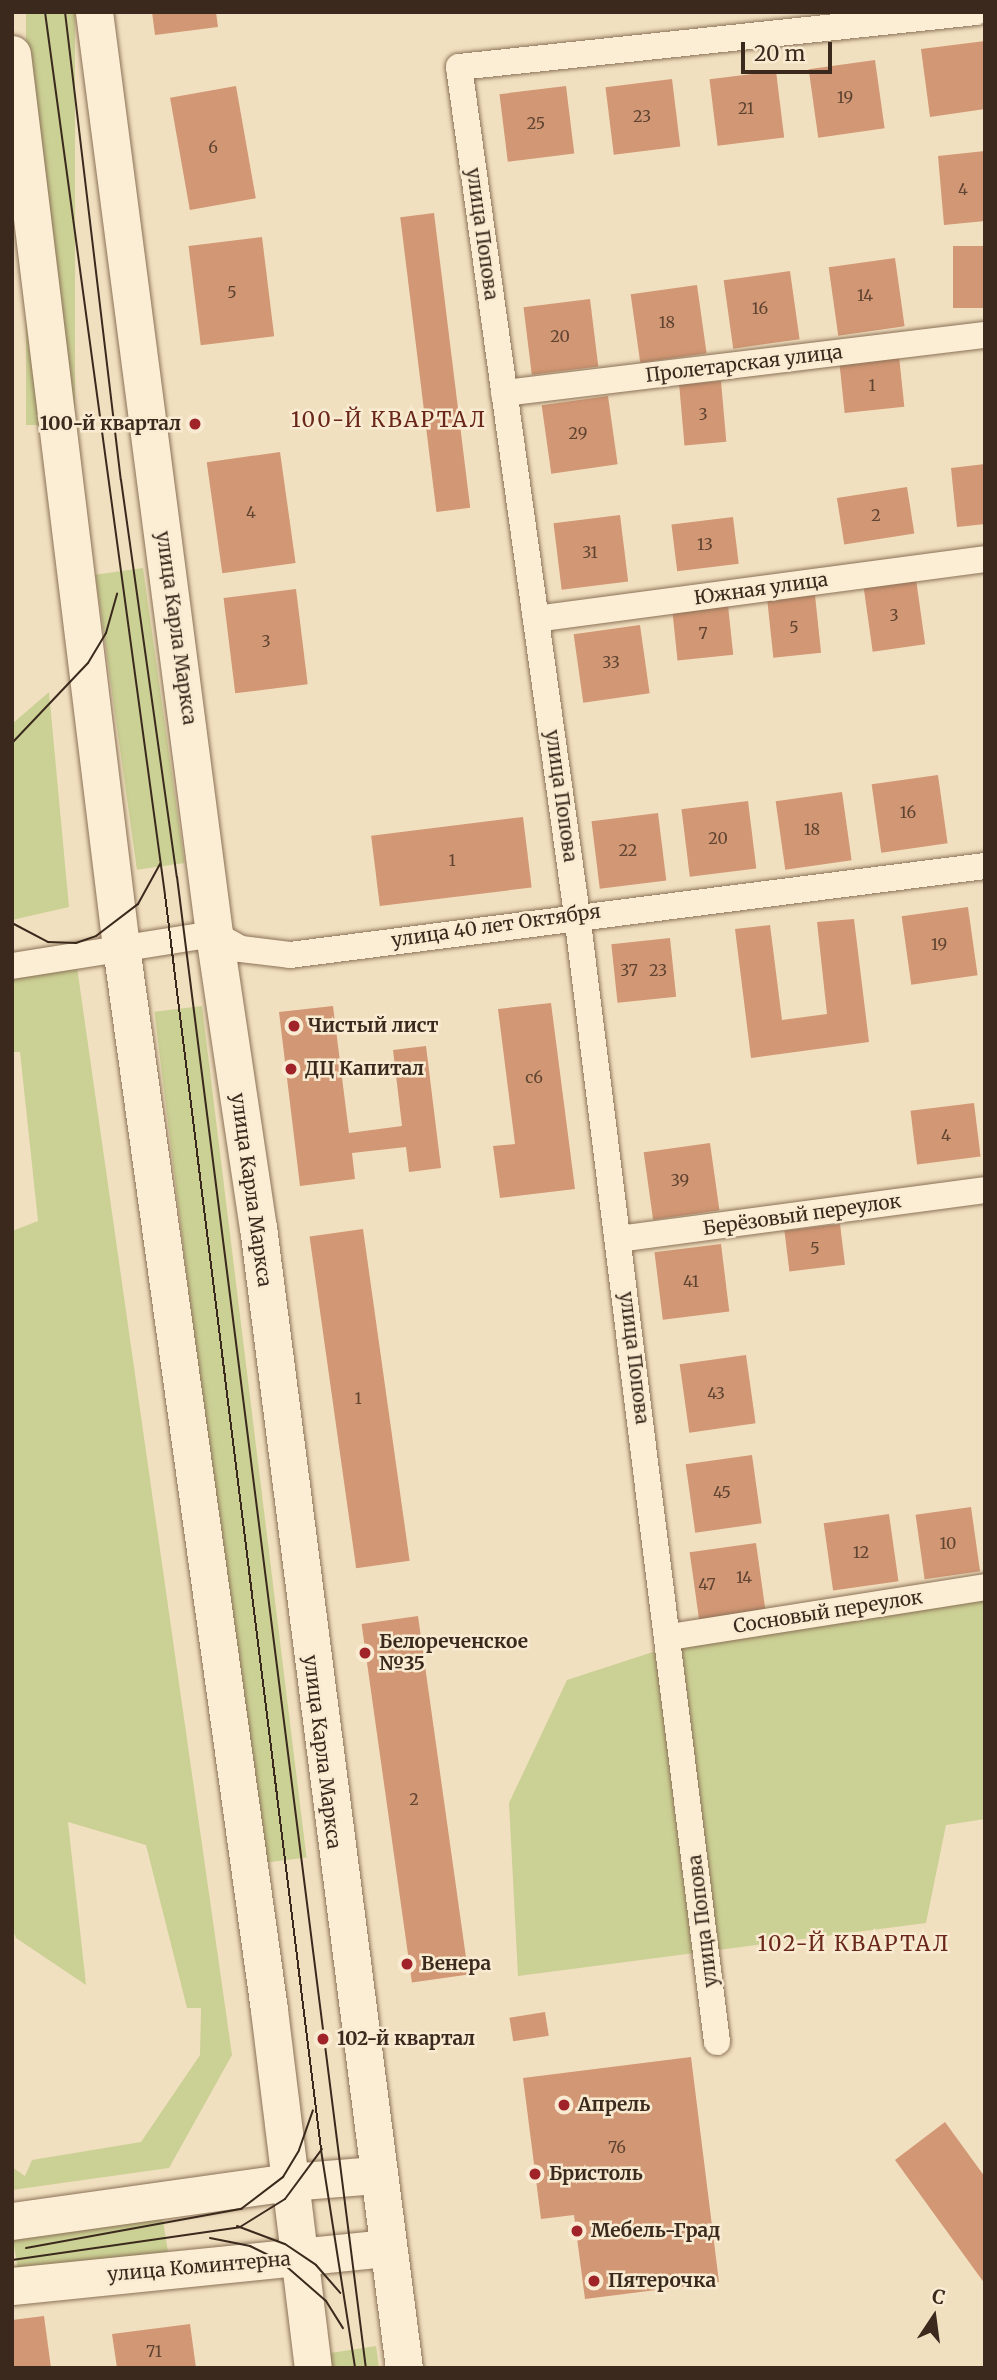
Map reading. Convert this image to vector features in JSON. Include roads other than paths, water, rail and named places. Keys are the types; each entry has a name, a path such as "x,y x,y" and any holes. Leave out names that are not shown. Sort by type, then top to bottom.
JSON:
{"street":[{"name":"улица Карла Маркса","path":"94,12 214,934 258,1227 376,2175 404,2368"},
{"name":"улица Попова","path":"718,2042 670,1637 577,915 459,67 976,12"},
{"path":"12,54 121,947 313,2368"},
{"name":"Пролетарская улица","path":"504,393 985,335"},
{"name":"Южная улица","path":"536,619 985,559"},
{"name":"улица 40 лет Октября","path":"214,934 241,949 290,955 577,915 985,866"},
{"path":"12,966 214,934"},
{"name":"Берёзовый переулок","path":"619,1239 985,1190"},
{"name":"Сосновый переулок","path":"670,1637 985,1587"},
{"path":"12,2221 289,2182 376,2175"},
{"name":"улица Коминтерна","path":"12,2286 213,2263 298,2259 386,2248"}],"tram line":[{"path":"45,12 165,895 321,2150 355,2368"},
{"path":"65,12 121,480 177,877 366,2368"},
{"path":"12,743 88,663 106,633 117,594"},
{"path":"12,923 48,942 76,943 96,936 138,904 160,864"},
{"path":"26,2248 241,2209 283,2177 299,2150 313,2110"},
{"path":"12,2260 240,2227 285,2199 322,2149"},
{"path":"237,2226 285,2244 316,2265 340,2293"},
{"path":"210,2238 250,2246 279,2260 326,2301 343,2328"}],"place":[{"name":"100-й квартал","path":"195,424"},
{"name":"Чистый лист","path":"294,1026"},
{"name":"ДЦ Капитал","path":"291,1069"},
{"name":"Белореченское №35","path":"365,1653"},
{"name":"Венера","path":"407,1964"},
{"name":"102-й квартал","path":"323,2039"},
{"name":"Апрель","path":"564,2105"},
{"name":"Бристоль","path":"535,2174"},
{"name":"Мебель-Град","path":"577,2231"},
{"name":"Пятерочка","path":"594,2281"}],"district":[{"name":"100-Й КВАРТАЛ","path":"389,420"},
{"name":"102-Й КВАРТАЛ","path":"854,1944"}]}
